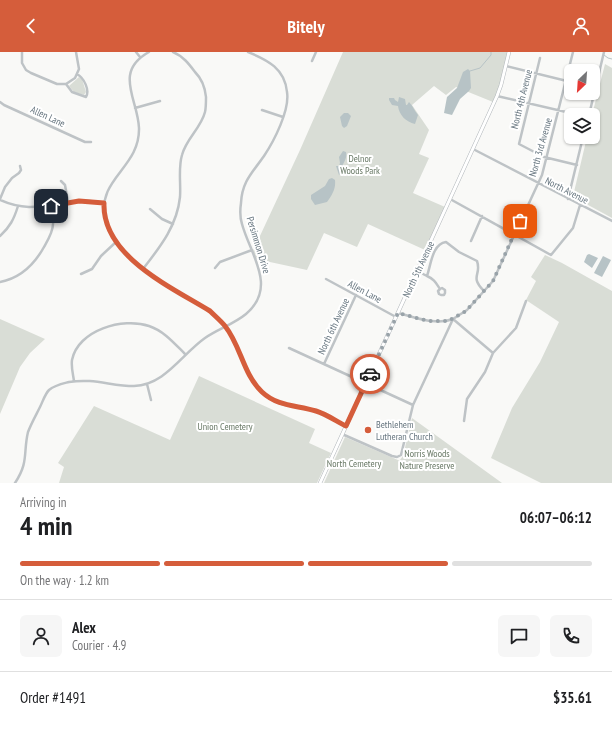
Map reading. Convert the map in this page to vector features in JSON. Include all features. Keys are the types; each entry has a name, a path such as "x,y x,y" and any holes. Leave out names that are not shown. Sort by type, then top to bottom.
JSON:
{"main road":[{"name":"North 5th Avenue","path":"320,483 497,96 510,52"}],"street":[{"path":"22,52 22,63 26,70 56,84 66,84 75,78 79,64 76,52"},
{"path":"136,52 140,57"},
{"path":"149,52 140,57 132,67 130,87 139,128 135,149 128,163 110,184 104,203 104,217 106,225 116,242 128,256 143,269 210,311 225,326 236,345 248,373 262,393 277,402 318,412 346,426"},
{"path":"143,269 164,241 173,224 180,201 180,161 187,142 202,120 206,111 206,93 202,81 183,57 173,52"},
{"name":"Persimmon Drive","path":"15,483 22,474 26,458 28,432 47,392 56,385 85,380 135,386 158,380 205,338 248,312 256,301 261,288 260,274 241,219 242,192 252,171 264,157 271,145 286,108 288,92 282,76 272,63 248,52"},
{"path":"312,62 316,52"},
{"path":"600,71 604,52"},
{"name":"North 3rd Avenue","path":"570,64 572,53"},
{"name":"North 4th Avenue","path":"540,58 519,144 547,158"},
{"path":"506,66 564,80"},
{"path":"66,84 72,92 86,97 87,93 83,80 77,74"},
{"name":"North 3rd Avenue","path":"342,434 392,456 399,457 402,452 413,405 453,319 466,311 493,281 542,175 564,89"},
{"path":"497,96 564,111"},
{"path":"135,108 160,101"},
{"name":"Allen Lane","path":"0,102 80,140 91,142"},
{"path":"262,110 283,117"},
{"path":"568,199 581,144"},
{"name":"North Avenue","path":"473,149 612,221"},
{"path":"547,158 576,165"},
{"path":"20,166 21,170 8,183 0,200 18,206 31,207 51,206 84,200 104,203"},
{"path":"61,181 65,185 68,202"},
{"path":"450,199 551,255 573,228 580,205"},
{"path":"0,236 13,221 18,206"},
{"path":"0,282 16,277 32,266 38,258 52,229 53,219 51,206"},
{"path":"150,209 162,219 173,224"},
{"path":"471,241 482,216"},
{"path":"81,274 92,269 101,256 116,242"},
{"path":"427,276 435,250 440,244 446,242 459,252 477,261 479,265 476,281 484,291"},
{"path":"215,268 220,262 252,250"},
{"path":"417,271 432,278 440,289"},
{"name":"Allen Lane","path":"326,279 396,317"},
{"name":"North 6th Avenue","path":"324,364 356,295"},
{"path":"464,421 467,400 485,372 493,353 516,328 526,301"},
{"path":"398,313 428,321 448,321 453,319 493,353"},
{"path":"74,381 72,360 78,347 94,333 111,325 130,322 148,326 169,337 186,354"},
{"path":"289,348 413,405"},
{"path":"146,384 151,400"}],"green space":[{"name":"Delnor Woods Park","path":"343,52 508,52 501,84 493,102 456,87 446,95 434,86 412,105 429,130 419,154 429,158 413,193 445,207 425,250 368,224 357,247 324,233 307,270 256,259 253,251 300,150"},
{"path":"605,64 612,68 612,218 579,200 574,192 585,144 600,144 600,108 594,108 596,100 600,100 600,84"},
{"path":"79,77 82,79 86,92 84,95 74,92 69,86"},
{"path":"545,255 612,291 612,483 541,483 491,458 512,408 540,362 559,322 526,300 536,281 531,277"},
{"path":"0,319 45,339 30,353 20,367 0,414"},
{"name":"Union Cemetery","path":"199,376 315,429 309,443 331,453 317,483 59,483 64,467 58,463 94,406 170,440"},
{"name":"Norris Woods Nature Preserve","path":"412,418 502,483 324,483 345,437 400,460 403,456"}],"shaded area":[{"path":"468,69 470,71 471,88 460,99 452,115 444,113 447,97 457,88 463,72"},
{"path":"399,97 405,99 406,105 409,102 418,115 415,124 404,118 398,106 392,105 389,100 389,98 394,98 398,102"},
{"path":"344,113 348,113 351,116 347,126 344,128 340,117"},
{"path":"343,151 346,152 346,158 339,175 336,166 339,166 339,157"},
{"path":"332,178 335,180 334,189 327,202 315,205 311,199 311,195 325,186 329,179"},
{"path":"589,254 598,258 592,268 584,262"},
{"path":"603,256 611,260 602,277 594,273"}],"waterway":[{"path":"470,71 480,68 491,55 491,52"},
{"path":"604,55 612,59"}],"way so far":[{"path":"370,374 398,313 428,321 448,321 467,310 493,281 520,221"}],"place":[{"name":"Bethlehem Lutheran Church","path":"368,430"}],"route":[{"path":"51,206 84,200 104,203 104,217 106,225 110,234 122,250 153,276 210,311 225,326 236,345 248,373 257,387 262,393 277,402 318,412 346,426 370,374"}],"park label":[{"name":"North Cemetery","path":"354,463"}]}
